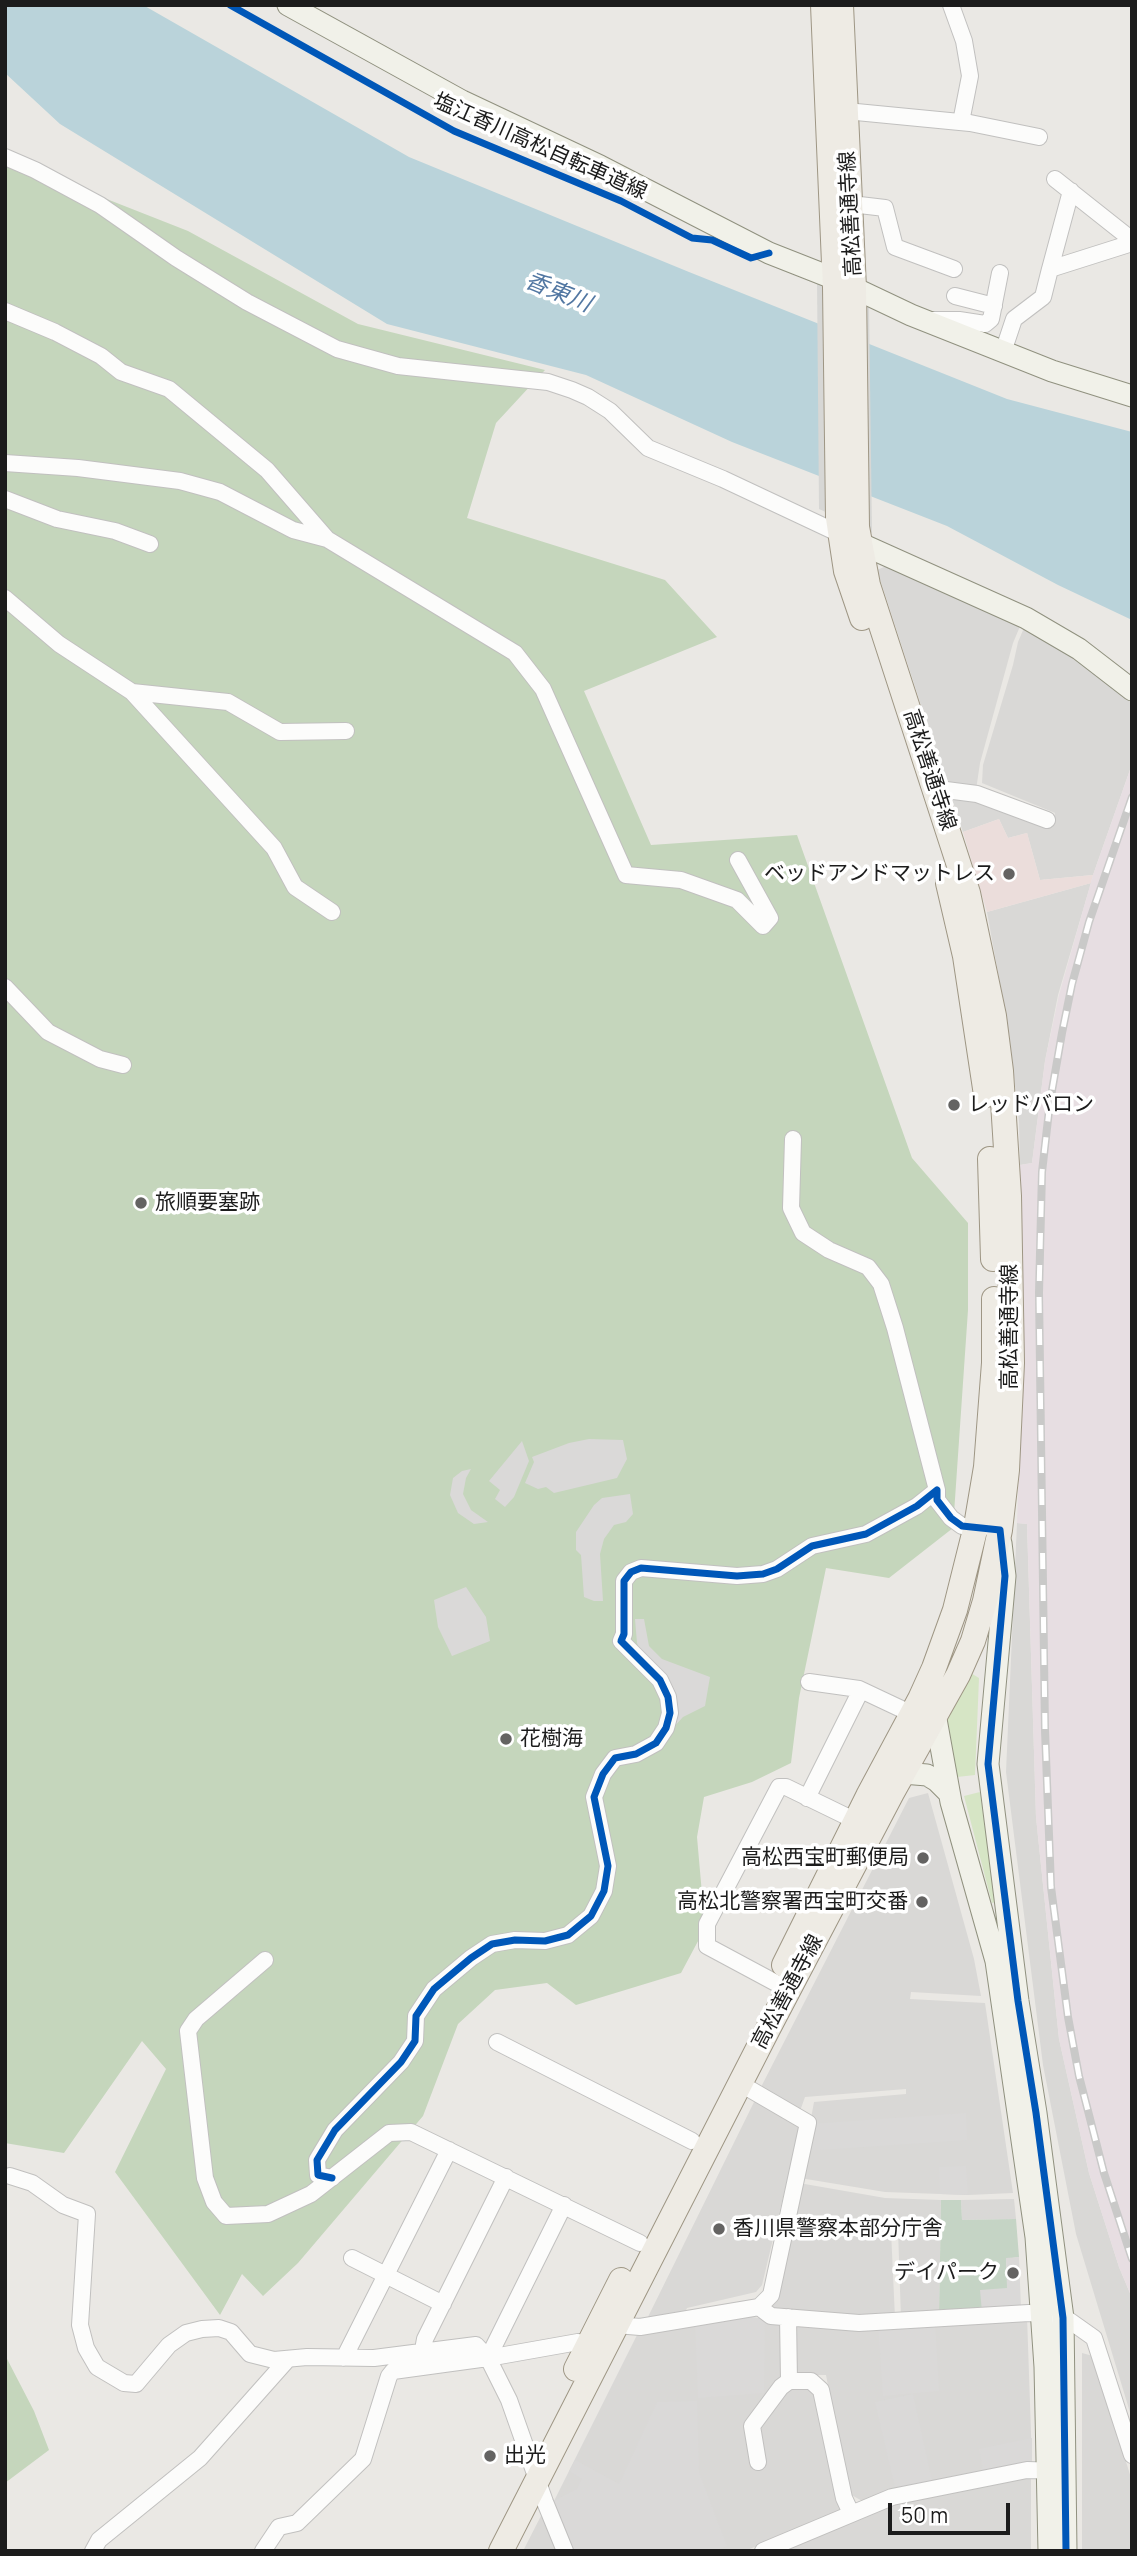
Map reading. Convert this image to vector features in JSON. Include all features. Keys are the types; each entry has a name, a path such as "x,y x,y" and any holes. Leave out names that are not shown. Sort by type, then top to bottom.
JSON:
{"main road":[{"name":"高松善通寺線","path":"483,2551 534,2470 617,2325 741,2084 856,1821 924,1715 958,1675 973,1641 985,1601 988,1528 986,1467 994,1363 992,1197 984,1072 965,956 952,897 846,571 849,530 844,287 822,5"},
{"name":"高松善通寺線","path":"841,5 850,204 844,287"},
{"name":"高松善通寺線","path":"501,2551 587,2347 692,2141 903,1773 924,1715 934,1668 988,1528 1007,1470 1012,1363 1009,1196 1001,1071 994,1016 968,893 849,530"}],"street":[{"path":"288,5 462,101 600,166 769,253 1003,352 1052,371 1132,396"},
{"path":"951,5 964,41 970,76 961,122"},
{"path":"846,111 961,122 1040,137"},
{"path":"5,157 100,205 176,258 247,302 337,349 398,366 548,382 589,397 610,411 648,448 849,530 1062,638 1132,690"},
{"path":"1055,179 1132,241"},
{"path":"1003,352 1014,319 1043,297 1071,191"},
{"path":"850,204 885,208 895,247 954,269"},
{"path":"1050,269 1132,241"},
{"path":"923,320 960,320 985,324 991,319 1000,273"},
{"path":"956,296 994,306"},
{"path":"5,310 101,356 121,372 169,390 267,470 327,539"},
{"path":"5,463 78,468 180,481 220,492 293,530 327,539 515,653 543,690 626,875 681,880 737,900 763,926 770,918 738,860"},
{"path":"5,499 57,519 115,531 150,544"},
{"path":"5,598 59,644 132,692 274,848 295,887 332,912"},
{"path":"132,692 228,702 280,732 346,731"},
{"path":"938,795 946,790 977,794 1047,820"},
{"path":"5,987 48,1032 100,1059 123,1065"},
{"path":"793,1139 791,1208 803,1233 829,1250 868,1267 881,1284 895,1328 937,1490 937,1500 951,1518 962,1526 988,1528 1005,1576 988,1764 989,1782 1052,2315 1057,2471 1066,2551"},
{"path":"332,2178 318,2175 317,2160 335,2130 401,2062 415,2041 416,2016 434,1989 492,1944 516,1940 545,1941 568,1935 590,1916 604,1891 608,1866 594,1797 603,1774 615,1758 636,1754 656,1743 666,1728 670,1713 668,1697 660,1680 621,1641 624,1634 624,1581 631,1572 641,1568 737,1576 763,1574 777,1569 812,1546 866,1534 917,1506 937,1490"},
{"path":"809,1682 861,1690 924,1715 949,1793 998,1975 1036,2237 1052,2315"},
{"path":"807,1798 861,1690"},
{"path":"903,1773 927,1775 949,1793"},
{"path":"782,1986 707,1946 706,1931 779,1787 786,1787 856,1821"},
{"path":"265,1960 196,2019 188,2031 205,2178 214,2202 226,2216 268,2214 311,2194 389,2133 411,2132 640,2242"},
{"path":"497,2042 692,2141"},
{"path":"617,2325 640,2327 759,2307 771,2295 808,2123 741,2084"},
{"path":"344,2358 449,2150"},
{"path":"10,2176 32,2183 63,2205 87,2214 79,2325 86,2348 97,2367 124,2383 136,2384 169,2344 186,2333 202,2329 219,2328 231,2332 250,2354 274,2360 374,2358 476,2345 488,2358 509,2400 565,2551"},
{"path":"423,2350 425,2339 506,2178"},
{"path":"488,2358 564,2206"},
{"path":"352,2259 443,2304"},
{"path":"759,2307 771,2316 859,2323 1052,2315 1094,2338 1132,2455"},
{"path":"788,2317 789,2381"},
{"path":"263,2551 279,2527 296,2523 363,2459 389,2376 393,2371 578,2342 587,2347"},
{"path":"93,2551 99,2540 200,2458 288,2359"},
{"path":"758,2462 752,2426 780,2387 789,2381 811,2381 821,2390 844,2498 851,2513"},
{"path":"763,2551 892,2497 1027,2470 1057,2471"},
{"path":"1049,2551 1057,2471"}],"shaded area":[{"path":"898,561 1021,624 1013,643 980,763 976,790 948,788 877,570"},
{"path":"1024,628 1062,648 1132,701 1132,764 1093,875 1040,880 1027,833 1008,838 999,819 963,832 950,794 1052,824 1055,813 982,783 983,765"},
{"path":"1132,764 1132,2298 1119,2267 1089,2173 1059,2039 1036,1817 1027,1524 1017,1523 1023,1350 1020,1165 1032,1163 1045,1061 1059,995 1093,875"},
{"path":"999,819 1008,838 1027,833 1040,880 1093,875 1091,883 987,912 963,832"},
{"path":"1091,883 1058,995 1045,1061 1032,1163 1020,1165 1019,1122 1010,1039 987,912"},
{"path":"589,1439 623,1440 627,1459 617,1478 554,1493 546,1487 538,1489 525,1483 534,1462 532,1457 569,1443"},
{"path":"522,1441 529,1461 514,1497 505,1507 495,1499 500,1490 489,1481"},
{"path":"471,1469 463,1494 471,1510 488,1522 474,1524 458,1513 450,1495 453,1478 462,1471"},
{"path":"630,1494 633,1514 626,1522 614,1525 604,1539 600,1554 603,1601 594,1601 584,1597 581,1555 576,1550 576,1532 594,1505 602,1498"},
{"path":"1017,1523 1027,1524 1036,1817 1059,2039 1089,2173 1119,2267 1132,2298 1132,2419 1076,2234 1043,2065 1006,1772"},
{"path":"466,1587 486,1617 490,1641 452,1656 438,1627 434,1600"},
{"path":"635,1619 644,1619 649,1646 662,1659 710,1677 705,1706 683,1717 672,1729 637,1643"},
{"path":"928,1793 974,1959 981,1996 911,1992 910,1999 985,2003 1013,2193 968,2195 885,2192 800,2178 814,2102 906,2094 906,2089 805,2097 800,2111 760,2089 909,1798"},
{"path":"756,2098 801,2122 762,2285 756,2292 687,2308 684,2315 645,2323"},
{"path":"966,2113 967,2140 805,2151 810,2124"},
{"path":"966,2166 968,2195 940,2194 939,2167"},
{"path":"799,2183 885,2198 941,2200 939,2315 901,2318 898,2230 891,2231 895,2318 771,2311 768,2305"},
{"path":"1014,2199 1016,2219 962,2220 961,2200"},
{"name":"デイパーク","path":"1019,2257 1021,2309 982,2312 980,2290 1007,2288 1006,2258"},
{"path":"742,2316 784,2321 785,2393 798,2387 817,2397 833,2487 840,2511 745,2551 574,2551 554,2501 639,2331"},
{"path":"742,2316 765,2319 764,2393 698,2398 695,2323"},
{"path":"1027,2316 1032,2462 895,2488 864,2502 848,2493 826,2375 792,2375 792,2322"},
{"path":"935,2321 939,2391 883,2396 878,2325"},
{"path":"1082,2353 1093,2356 1132,2481 1132,2551 1082,2551"},
{"path":"913,2394 932,2481 895,2488 875,2402"},
{"path":"697,2401 699,2472 727,2546 714,2551 574,2551 554,2501 577,2489 582,2479 569,2471 575,2460 619,2484 657,2402"},
{"path":"1032,2438 1032,2462 983,2471 979,2449"},
{"path":"1031,2475 1031,2551 776,2551 892,2501"},
{"path":"544,2510 561,2551 523,2551"}],"green space":[{"path":"5,159 188,231 358,324 545,370 496,423 467,518 665,580 717,637 584,691 651,845 797,835 912,1158 968,1223 968,1310 953,1528 889,1578 826,1568 799,1698 791,1763 752,1782 704,1797 697,1837 705,1928 681,1973 576,2005 547,1983 495,1990 458,2024 423,2116 298,2263 263,2296 242,2274 220,2315 115,2172 166,2069 142,2041 64,2153 5,2143"},
{"path":"969,1672 979,1678 975,1775 957,1777 945,1721"},
{"path":"980,1792 996,1902 992,1903 964,1796"},
{"path":"941,2200 961,2200 962,2220 1016,2219 1019,2257 1006,2259 1008,2288 982,2312 939,2315"},
{"path":"5,2355 34,2411 49,2450 5,2483"}],"water":[{"name":"香東川","path":"5,5 143,5 409,157 1007,399 1132,432 1132,620 1058,585 947,526 732,442 586,375 387,324 60,124 5,73"}],"pier":[{"path":"817,279 869,303 872,533 819,509"}],"railway":[{"path":"1132,797 1089,922 1062,1033 1042,1172 1039,1293 1045,1730 1051,1887 1068,2017 1079,2076 1104,2173 1132,2259"}],"cycle path":[{"name":"塩江香川高松自転車道線","path":"230,5 454,131 621,201 692,238 712,240 751,258 769,253"},
{"path":"332,2178 318,2175 317,2160 335,2130 401,2062 415,2041 416,2016 434,1989 492,1944 515,1940 545,1941 568,1935 591,1916 604,1891 608,1866 594,1797 603,1774 615,1758 636,1754 656,1743 666,1728 670,1713 668,1697 660,1680 621,1641 624,1634 624,1581 631,1572 641,1568 737,1576 763,1574 777,1569 812,1546 866,1534 917,1506 937,1490 937,1500 951,1518 962,1526 1000,1530 1005,1576 988,1764 1063,2318 1066,2551"}],"place":[{"name":"ベッドアンドマットレス","path":"1009,874"},
{"name":"レッドバロン","path":"954,1105"},
{"name":"旅順要塞跡","path":"141,1203"},
{"name":"花樹海","path":"506,1739"},
{"name":"高松西宝町郵便局","path":"923,1858"},
{"name":"高松北警察署西宝町交番","path":"922,1902"},
{"name":"香川県警察本部分庁舎","path":"719,2229"},
{"name":"デイパーク","path":"1013,2273"},
{"name":"出光","path":"490,2456"}]}
